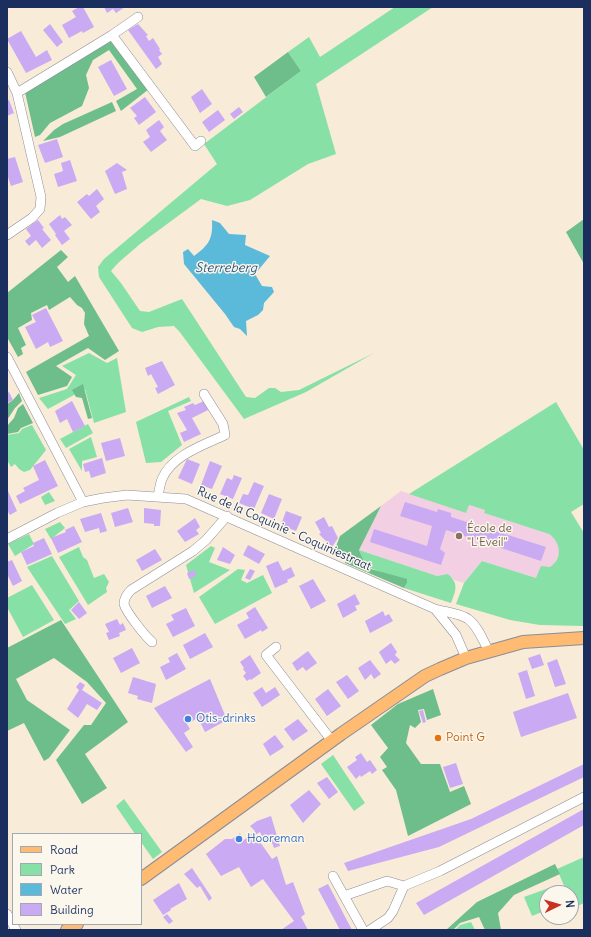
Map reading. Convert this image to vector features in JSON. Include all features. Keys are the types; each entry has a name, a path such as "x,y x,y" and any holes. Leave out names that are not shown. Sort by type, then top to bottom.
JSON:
{"main road":[{"path":"142,878 425,676 466,658 523,642 584,638"}],"street":[{"path":"17,93 112,35 138,17"},
{"path":"112,35 195,146 201,141"},
{"path":"7,72 17,93 41,197 40,209 32,218 7,235"},
{"path":"7,357 83,502"},
{"path":"158,497 162,479 171,466 185,455 225,435 223,424 204,394"},
{"name":"Rue de la Coquinie - Coquiniestraat","path":"7,539 57,513 83,502 127,495 186,499 435,609 464,616 475,627 489,651"},
{"path":"152,642 146,637 126,610 124,602 127,594 193,551 227,516"},
{"name":"Rue de la Coquinie - Coquiniestraat","path":"435,609 456,635 466,658"},
{"path":"276,647 266,655 332,741"},
{"path":"344,896 387,881 404,886 451,866 584,797"},
{"path":"333,876 363,930"},
{"path":"370,930 388,918 393,911 404,886"},
{"path":"7,914 12,923"}],"shaded area":[{"name":"École de \"L'Eveil\"","path":"401,491 466,513 468,505 485,510 484,513 549,534 557,541 559,555 553,566 547,567 536,578 482,561 464,583 454,580 448,574 437,576 359,550 381,506"}],"green space":[{"path":"395,7 433,7 316,84 336,154 308,164 250,200 227,206 201,199 140,244 111,271 140,311 149,312 182,299 246,397 255,398 269,388 275,388 281,392 299,390 374,353 306,392 244,419 174,326 158,327 142,332 132,328 99,277 98,267 104,259 217,164 204,144 301,71 288,52 309,37 320,57"},
{"path":"112,39 149,89 121,111 116,101 137,89 109,50 93,60 86,75 89,88 82,106 50,123 40,135 35,137 25,92"},
{"path":"288,52 301,71 266,97 254,77"},
{"path":"112,102 116,111 60,137 43,141 54,130 63,124"},
{"path":"584,219 584,264 566,232"},
{"path":"61,250 68,257 57,267 68,282 75,276 119,351 105,360 88,348 56,366 72,377 67,386 38,395 26,372 89,336 84,324 85,313 82,308 70,297 49,310 47,305 31,313 32,320 18,328 26,345 21,348 23,354 18,357 7,337 7,293"},
{"path":"89,353 107,363 117,358 126,412 94,423 85,389 48,409 39,398 67,389 76,375 62,366"},
{"path":"83,384 92,418 88,419 82,398 76,397 72,390"},
{"path":"19,393 22,401 7,420 7,404"},
{"path":"189,397 191,401 168,411 182,445 161,462 146,463 136,422"},
{"path":"556,402 584,450 584,504 571,512 584,533 584,626 540,625 510,620 456,604 464,583 482,561 536,578 541,566 550,567 557,560 559,550 556,541 549,534 484,513 485,510 469,505 466,513 409,494"},
{"path":"23,404 33,423 21,428 18,432 7,434 7,426 14,418 18,408"},
{"path":"88,424 93,433 66,448 60,439"},
{"path":"32,425 46,450 30,470 24,472 15,464 11,467 7,460 7,435 19,433 22,429"},
{"path":"91,437 97,457 82,461 82,471 69,449"},
{"path":"49,492 55,501 45,505 41,497"},
{"path":"381,506 359,550 366,566 371,569 407,579 407,583 404,588 345,563 347,557 335,549 340,536"},
{"path":"60,522 65,528 51,539 45,529"},
{"path":"29,534 34,544 15,556 8,544"},
{"path":"211,546 215,548 209,562 230,570 194,593 186,565"},
{"path":"79,547 83,557 87,560 94,578 104,574 109,582 106,588 107,592 88,605 59,557"},
{"path":"359,550 437,576 448,574 454,581 456,587 451,603 404,588 407,583 366,566"},
{"path":"52,556 79,601 69,610 76,619 65,624 27,567"},
{"path":"238,569 245,570 241,580 247,583 263,575 272,593 215,624 199,597"},
{"path":"32,585 54,620 23,637 7,607 7,598"},
{"path":"61,620 128,722 85,754 107,788 82,804 56,760 84,725 91,725 106,703 87,682 54,658 16,679 27,700 70,730 49,758 44,761 24,723 7,731 7,648"},
{"path":"433,689 441,715 427,720 424,709 418,710 421,722 415,728 410,725 406,743 421,764 440,764 450,792 464,786 471,804 408,836 396,790 382,770 387,767 380,757 388,748 371,725 398,704"},
{"path":"333,755 365,803 354,811 321,764"},
{"path":"124,799 162,852 153,859 142,843 142,833 134,833 116,806"},
{"path":"584,857 584,903 579,905 579,885 564,885 557,869"},
{"path":"555,864 560,874 514,895 498,913 501,930 485,930 479,917 460,923 453,930 446,930 477,902"},
{"path":"539,892 539,913 532,916 524,897"},
{"path":"471,922 475,930 455,930 460,925"}],"water":[{"name":"Sterreberg","path":"212,220 220,223 229,234 246,235 245,245 270,256 255,274 262,286 272,287 274,292 264,303 263,310 258,315 246,321 247,336 240,329 234,327 184,264 183,252 188,249 194,256 207,245 212,232"}],"building":[{"path":"79,7 83,7 94,27 69,38 62,25 76,17 72,11"},
{"path":"104,7 125,7 116,13 113,9 107,13"},
{"path":"50,24 63,42 57,47 43,30"},
{"path":"138,24 148,35 146,36 149,41 153,38 162,54 158,57 162,64 156,69 128,30"},
{"path":"21,31 36,57 47,50 52,60 26,73 7,39"},
{"path":"111,60 127,89 114,96 98,67"},
{"path":"202,89 212,104 200,113 191,97"},
{"path":"145,97 156,112 139,125 134,118 137,116 130,108"},
{"path":"9,100 14,113 7,116 7,101"},
{"path":"239,107 243,112 234,119 230,114"},
{"path":"218,110 225,120 209,132 202,122"},
{"path":"159,120 164,127 160,131 167,140 151,152 143,142 150,137 146,130"},
{"path":"57,139 63,157 45,163 38,145"},
{"path":"15,157 23,182 11,186 7,174 7,159"},
{"path":"70,160 77,181 58,187 54,174 63,171 61,163"},
{"path":"117,163 127,170 122,172 127,189 115,194 105,171"},
{"path":"97,189 104,199 96,206 100,212 91,219 77,202 87,194 89,196"},
{"path":"60,215 62,219 65,217 72,225 64,231 70,239 62,245 49,224"},
{"path":"38,220 44,228 42,229 51,240 42,248 36,240 29,246 25,241 31,236 26,229"},
{"path":"46,308 63,341 50,347 48,342 36,349 25,327 36,322 32,315"},
{"path":"162,361 175,385 158,394 155,388 158,387 151,374 148,376 145,368"},
{"path":"9,392 13,400 7,403 7,393"},
{"path":"72,401 85,426 73,432 67,419 60,423 55,411"},
{"path":"204,401 208,410 192,418 201,434 184,442 180,433 187,430 177,413 186,410 184,407 193,403 195,405"},
{"path":"120,438 125,456 106,461 101,443"},
{"path":"102,458 106,473 91,478 89,471 85,472 83,464"},
{"path":"187,459 200,464 192,484 178,478"},
{"path":"45,460 58,486 20,504 16,496 25,491 23,488 39,480 33,466"},
{"path":"210,461 222,466 212,489 201,485"},
{"path":"234,475 242,478 233,499 220,494 227,478 232,480"},
{"path":"254,482 264,486 254,509 239,503 243,494 248,495"},
{"path":"7,489 17,511 10,515 7,510"},
{"path":"269,494 282,499 274,519 261,513"},
{"path":"405,502 437,512 438,509 451,513 451,517 546,547 541,561 446,530 440,549 445,553 441,565 370,542 374,529 427,546 432,526 400,516"},
{"path":"128,508 133,522 115,527 111,513"},
{"path":"144,508 161,510 160,526 144,523"},
{"path":"286,511 302,517 296,531 281,525"},
{"path":"101,513 107,531 100,533 99,528 85,532 80,519"},
{"path":"324,517 329,527 332,526 338,538 332,547 319,534 321,533 315,522"},
{"path":"195,518 200,527 196,530 199,534 185,542 177,531"},
{"path":"74,526 82,542 58,553 51,538 66,532 65,530"},
{"path":"44,538 52,554 27,565 21,552 34,546 33,543"},
{"path":"248,545 265,554 259,564 243,555"},
{"path":"223,547 235,555 230,564 217,560"},
{"path":"155,549 162,560 142,571 136,560"},
{"path":"12,560 22,581 13,586 7,574 7,562"},
{"path":"278,561 283,571 291,567 295,576 287,580 288,582 275,588 266,566"},
{"path":"250,569 255,571 250,580 245,578"},
{"path":"195,570 196,576 189,579 187,573"},
{"path":"313,579 326,601 311,609 299,586"},
{"path":"165,586 172,598 152,608 146,596"},
{"path":"355,594 360,604 355,606 357,610 343,618 337,604"},
{"path":"79,602 87,613 79,619 71,610"},
{"path":"255,607 268,628 262,632 261,630 245,639 237,625 249,618 246,613"},
{"path":"186,608 195,626 173,637 166,624 174,620 171,615"},
{"path":"383,611 385,616 389,614 393,621 370,633 365,621"},
{"path":"117,619 120,625 123,623 126,630 119,633 120,636 109,640 106,633 109,632 105,624"},
{"path":"205,633 213,647 190,659 183,645"},
{"path":"391,643 397,652 395,655 400,660 395,664 391,660 386,664 379,652"},
{"path":"132,648 140,663 121,673 113,658"},
{"path":"308,651 317,663 306,671 303,667 297,671 292,663"},
{"path":"177,653 186,669 166,680 160,667 170,662 168,658"},
{"path":"540,654 544,665 532,669 528,658"},
{"path":"250,655 261,673 247,681 243,676 246,673 240,662"},
{"path":"557,659 566,684 555,687 547,663"},
{"path":"370,660 381,674 374,679 371,674 365,680 358,668"},
{"path":"527,670 535,696 526,699 518,673"},
{"path":"347,675 359,691 348,699 336,682"},
{"path":"133,677 156,684 152,703 137,699 138,696 128,693"},
{"path":"210,679 227,720 205,732 198,718 187,724 190,729 184,733 193,747 186,752 154,708"},
{"path":"80,682 85,685 82,690 102,703 97,710 87,704 78,718 67,709 79,690 76,687"},
{"path":"262,687 266,693 275,687 280,695 262,707 253,693"},
{"path":"328,689 341,706 327,716 315,699"},
{"path":"568,693 577,718 521,737 513,712"},
{"path":"423,710 426,722 423,723 419,711"},
{"path":"298,719 308,731 293,741 284,729"},
{"path":"275,735 284,747 270,756 263,744"},
{"path":"361,753 367,762 370,760 377,770 372,774 370,771 361,777 360,775 356,779 347,767 357,760 355,757"},
{"path":"456,763 463,784 450,788 443,767"},
{"path":"584,764 584,777 439,847 348,871 344,863 471,819"},
{"path":"327,777 338,792 329,799 317,783"},
{"path":"309,790 321,804 303,823 290,805"},
{"path":"584,809 584,825 424,915 416,903"},
{"path":"271,816 280,846 274,848 271,840 264,841 260,832 255,835 272,859 277,856 286,885 293,882 305,914 301,917 308,930 281,930 294,921 263,879 251,887 239,867 221,876 206,854 225,839 232,839 240,833 244,840 255,831 250,826 257,821"},
{"path":"192,868 212,898 209,901 200,886 197,888 184,874"},
{"path":"179,883 187,899 163,915 153,900"},
{"path":"328,884 352,930 340,930 318,889"},
{"path":"167,914 173,921 169,924 163,917"}],"place":[{"name":"École de \"L'Eveil\"","path":"459,536"},
{"name":"Otis-drinks","path":"188,719"},
{"name":"Point G","path":"438,738"},
{"name":"Hooreman","path":"239,839"}]}
